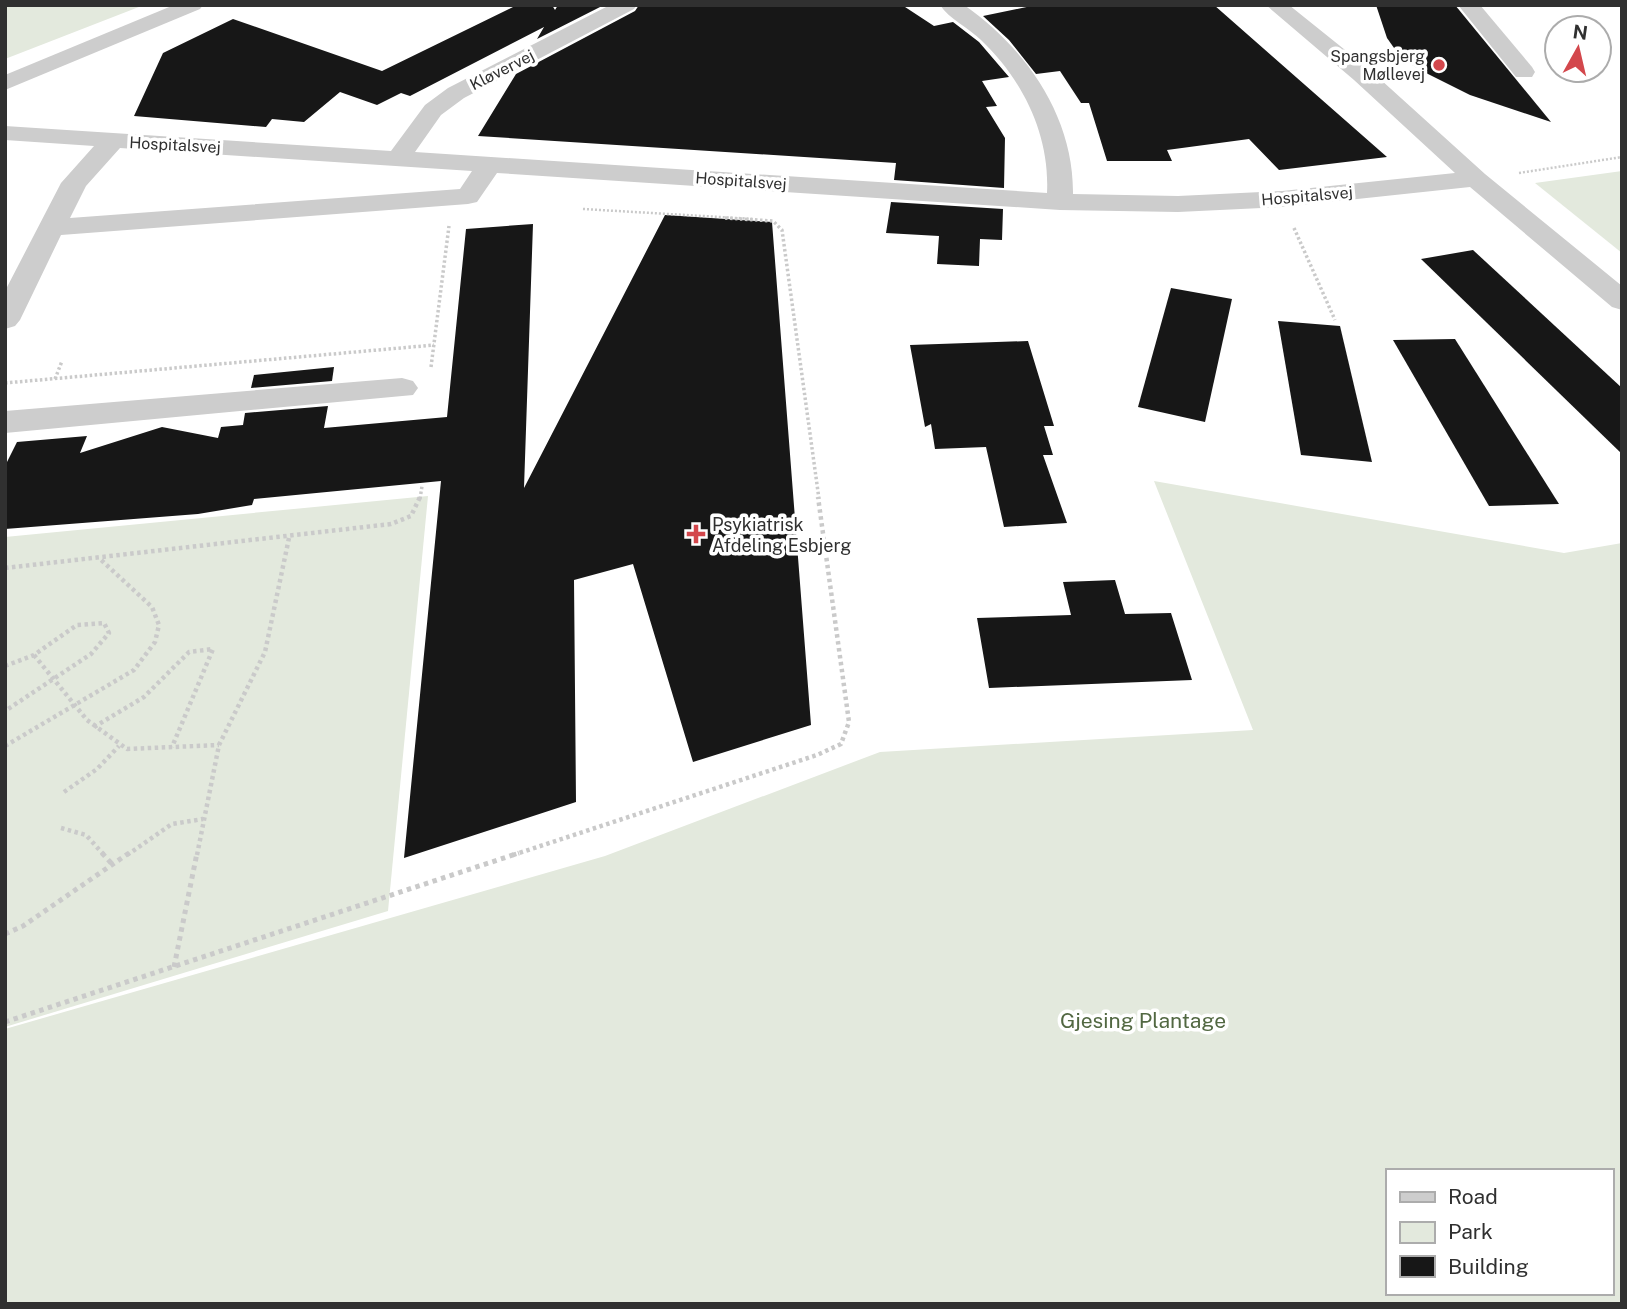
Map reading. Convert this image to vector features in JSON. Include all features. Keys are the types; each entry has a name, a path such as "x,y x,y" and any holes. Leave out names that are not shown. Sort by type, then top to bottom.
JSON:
{"street":[{"path":"5,83 192,5"},
{"name":"Kløvervej","path":"398,159 433,110 456,93 627,5"},
{"path":"950,5 997,43 1026,76 1047,114 1059,156 1060,202"},
{"path":"1276,5 1362,75 1476,179 1622,301"},
{"path":"1468,5 1524,72"},
{"name":"Hospitalsvej","path":"5,133 1060,202 1178,204 1282,199 1476,179"},
{"path":"5,320 74,183 112,142"},
{"path":"51,228 468,196 489,165"},
{"path":"5,422 402,388"}],"path":[{"path":"1476,179 1622,157"},
{"path":"431,370 449,225 468,196"},
{"path":"1282,199 1335,320"},
{"path":"5,1022 817,755 841,744 849,722 782,230 773,221 583,209"},
{"path":"5,383 434,345"},
{"path":"55,379 62,360"},
{"path":"5,568 289,538 407,520 419,507 422,486"},
{"path":"174,968 219,745 265,652 289,538"},
{"path":"5,746 134,670 155,642 159,625 152,607 98,558"},
{"path":"5,666 34,655 77,625 104,623 109,633 92,655 51,678 5,711"},
{"path":"94,727 144,696 189,652 214,649 204,678 187,708 172,747"},
{"path":"34,655 94,727 119,746 127,749 219,745"},
{"path":"64,792 97,769 119,746"},
{"path":"5,934 23,926 172,824 203,819"},
{"path":"61,828 86,835 112,864"}],"green space":[{"path":"5,5 144,5 5,59"},
{"path":"1622,171 1622,253 1535,183"},
{"name":"Gjesing Plantage","path":"1154,481 1564,553 1622,543 1622,1304 5,1304 5,1029 605,856 880,752 1253,730"},
{"path":"428,496 388,911 5,1027 5,537"}],"building":[{"path":"517,5 552,5 555,10 558,5 604,5 537,39 544,27 410,96 401,93 377,105 340,92 304,122 272,119 266,127 134,116 163,53 233,19 382,71"},
{"path":"639,5 902,5 934,26 953,22 979,42 1009,77 982,81 997,106 986,107 1005,138 1004,188 894,180 896,163 478,136 516,74 635,11"},
{"path":"1036,5 1214,5 1387,157 1279,170 1249,139 1167,150 1172,161 1107,161 1089,103 1081,103 1060,71 1036,74 1009,40 983,16"},
{"name":"Spangsbjerg Møllevej","path":"1376,5 1455,5 1551,122 1470,95 1418,69 1399,55 1387,38"},
{"path":"891,202 1003,209 1002,240 980,239 979,266 937,264 939,236 886,233"},
{"name":"Psykiatrisk Afdeling Esbjerg","path":"665,215 772,222 811,725 693,762 633,564 574,580 576,802 404,858 441,481 254,499 252,505 198,514 5,529 5,466 17,442 87,436 80,453 162,427 218,438 221,427 243,425 245,413 328,406 324,428 447,417 466,229 533,224 524,488"},
{"path":"1473,250 1622,388 1622,454 1421,259"},
{"path":"1171,288 1232,299 1205,422 1138,407"},
{"path":"1278,321 1340,326 1372,462 1301,455"},
{"path":"1455,339 1559,504 1489,506 1393,340"},
{"path":"1028,341 1054,426 1044,426 1053,455 1043,455 1067,523 1004,527 986,447 935,449 931,424 925,427 910,345"},
{"path":"334,367 332,381 251,388 254,375"},
{"path":"1115,580 1125,614 1171,613 1192,680 989,688 977,618 1071,615 1063,582"}],"place":[{"name":"Spangsbjerg Møllevej","path":"1439,65"},
{"name":"Psykiatrisk Afdeling Esbjerg","path":"696,534"}]}
